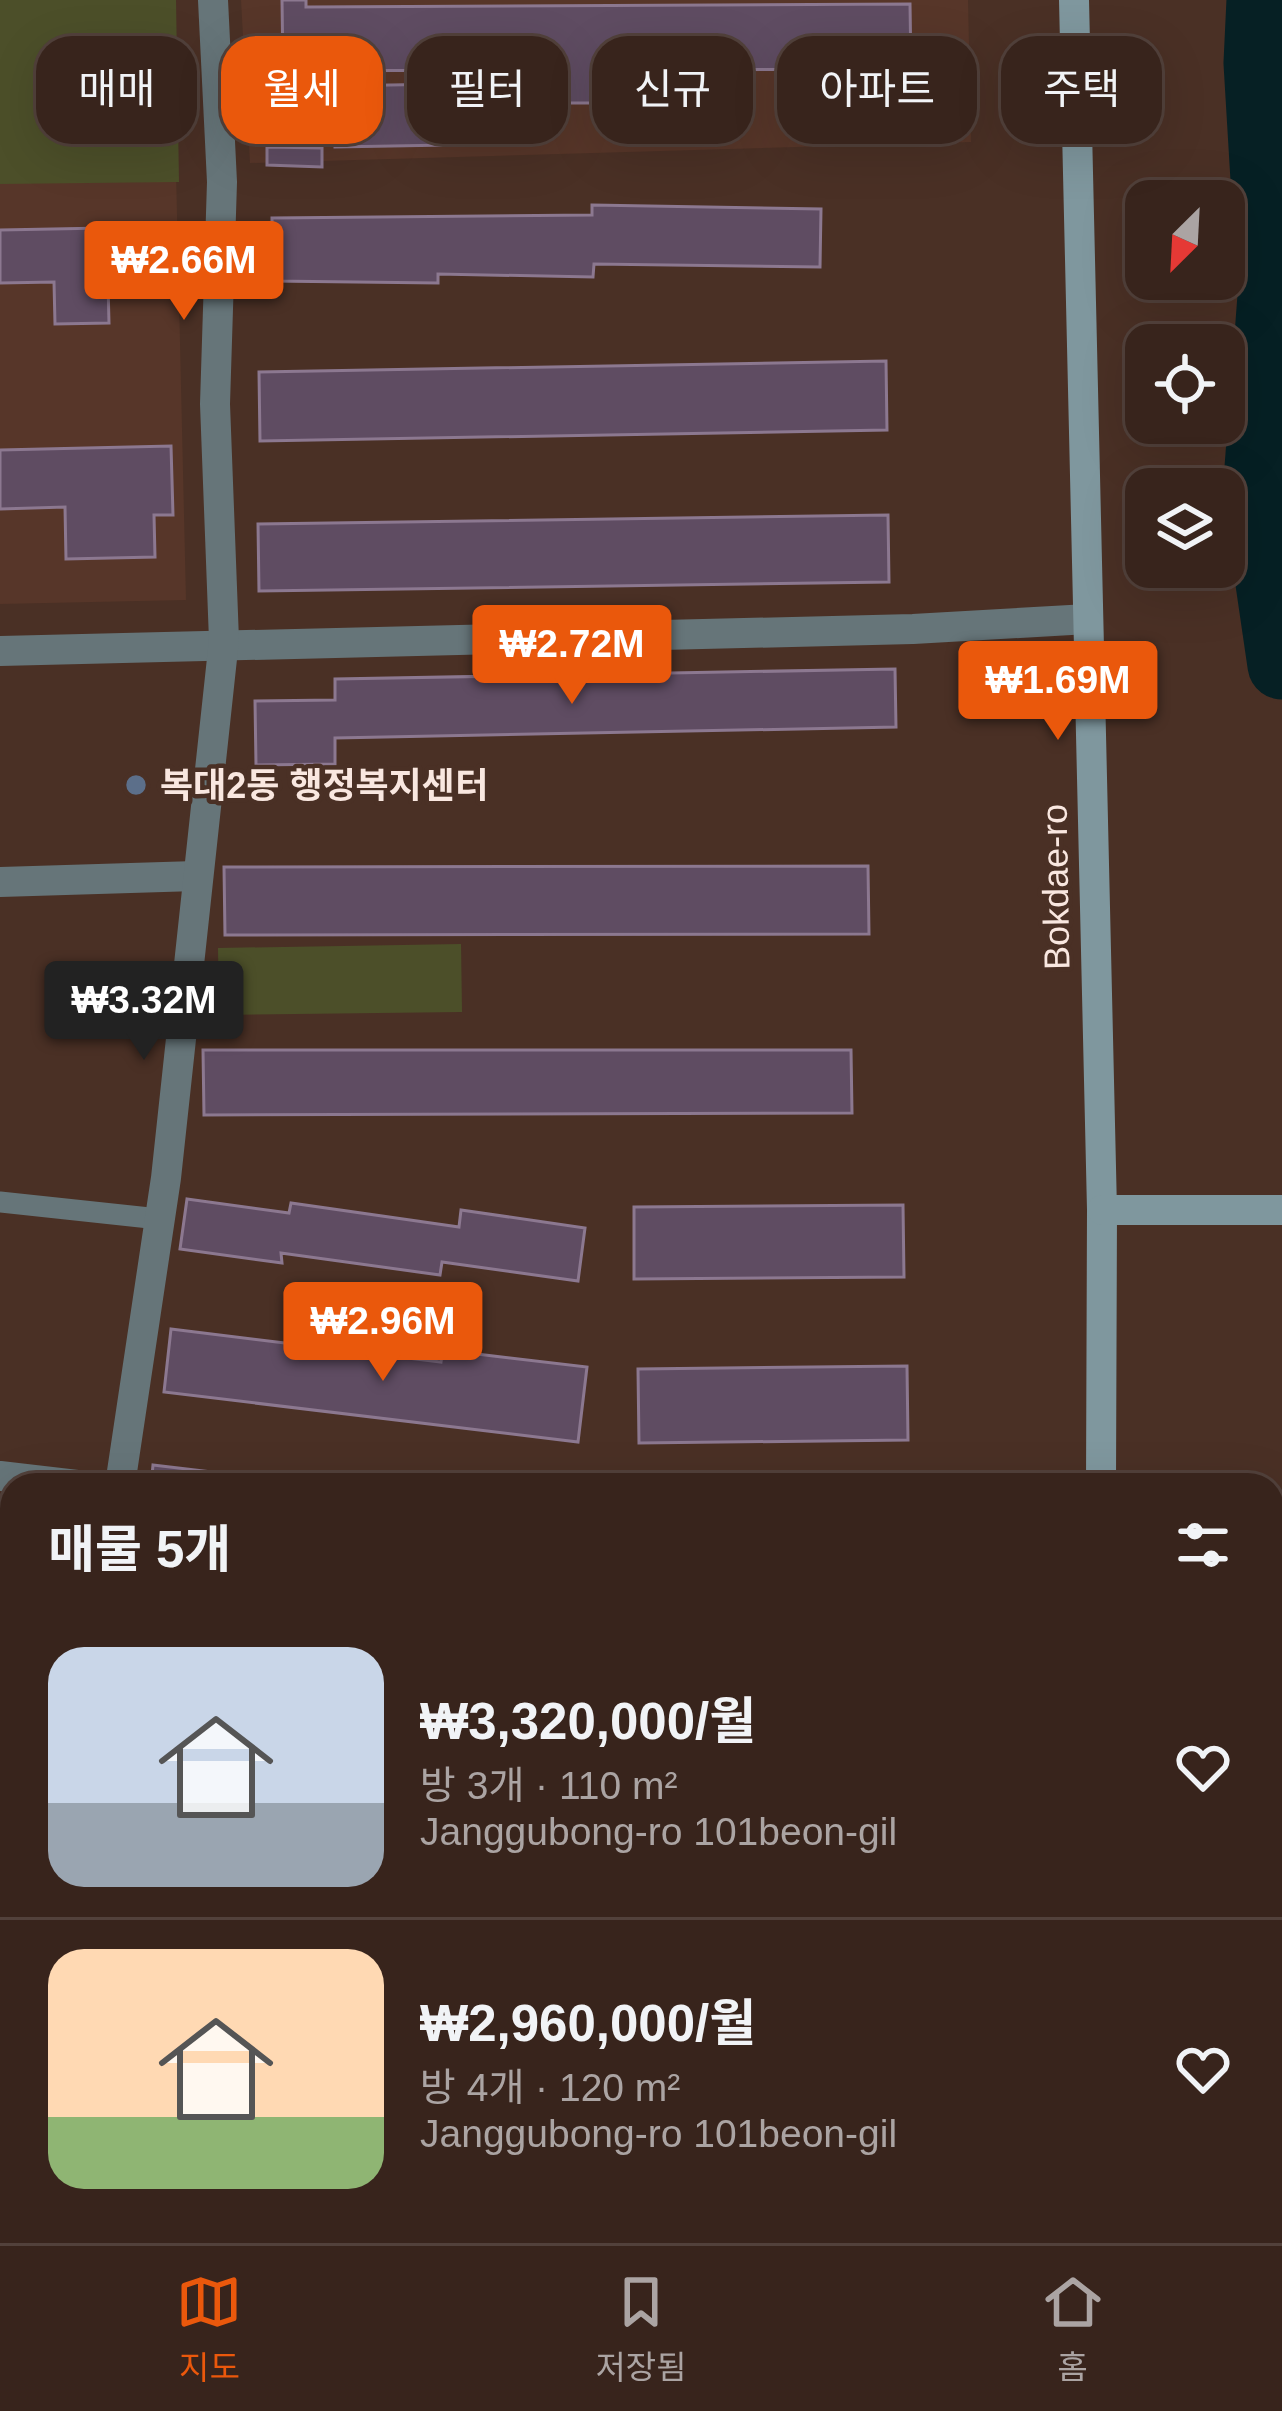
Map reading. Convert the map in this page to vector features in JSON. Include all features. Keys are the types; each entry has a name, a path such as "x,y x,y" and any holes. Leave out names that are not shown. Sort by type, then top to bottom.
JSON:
{"street":[{"path":"122,1473 159,1219 223,649 214,404 222,182 213,0"},
{"name":"Bokdae-ro","path":"1073,0 1102,1210 1101,1473"},
{"path":"0,651 223,649 1088,619"},
{"path":"0,882 196,876"},
{"path":"1102,1210 1282,1210"}],"lane":[{"path":"0,1202 159,1219"}],"shaded area":[{"path":"0,0 172,0 173,36 36,36 36,144 175,144 186,600 0,604"},
{"path":"241,0 968,0 969,36 777,36 777,144 902,144 250,163 249,144 383,144 383,36 243,36"}],"green space":[{"path":"0,0 176,0 177,36 36,36 36,144 178,144 179,182 0,184"},
{"path":"461,944 462,1012 219,1015 218,948"}],"building":[{"path":"282,0 306,0 306,7 910,4 910,36 777,36 777,70 753,70 753,36 592,36 592,103 568,103 568,36 407,36 407,71 383,71 383,36 283,36"},
{"path":"383,85 407,85 407,144 448,145 335,147 383,144"},
{"path":"267,147 322,148 322,167 267,165"},
{"path":"592,205 821,209 820,267 594,264 593,277 438,274 438,283 272,281 272,218 592,215"},
{"path":"156,227 157,283 108,284 109,323 55,324 54,282 0,283 0,230"},
{"path":"886,361 887,430 260,441 259,372"},
{"path":"171,446 173,515 154,515 155,557 66,559 65,507 0,509 0,450"},
{"path":"888,515 889,582 259,591 258,524"},
{"path":"895,669 896,727 335,738 335,764 256,765 255,701 335,700 335,679"},
{"path":"868,866 869,934 225,935 224,867"},
{"path":"203,1050 851,1050 852,1113 204,1115"},
{"path":"187,1199 289,1213 291,1203 459,1227 461,1210 585,1228 578,1281 442,1262 440,1275 281,1253 282,1263 180,1249"},
{"path":"903,1205 904,1277 634,1279 634,1207"},
{"path":"171,1329 441,1362 443,1350 587,1367 578,1442 164,1392"},
{"path":"907,1366 908,1440 639,1443 638,1369"},
{"path":"153,1465 220,1473 152,1473"}],"waterway":[{"path":"1261,0 1258,63 1272,296 1257,494 1282,665"}],"place":[{"name":"복대2동 행정복지센터","path":"136,785"}]}
